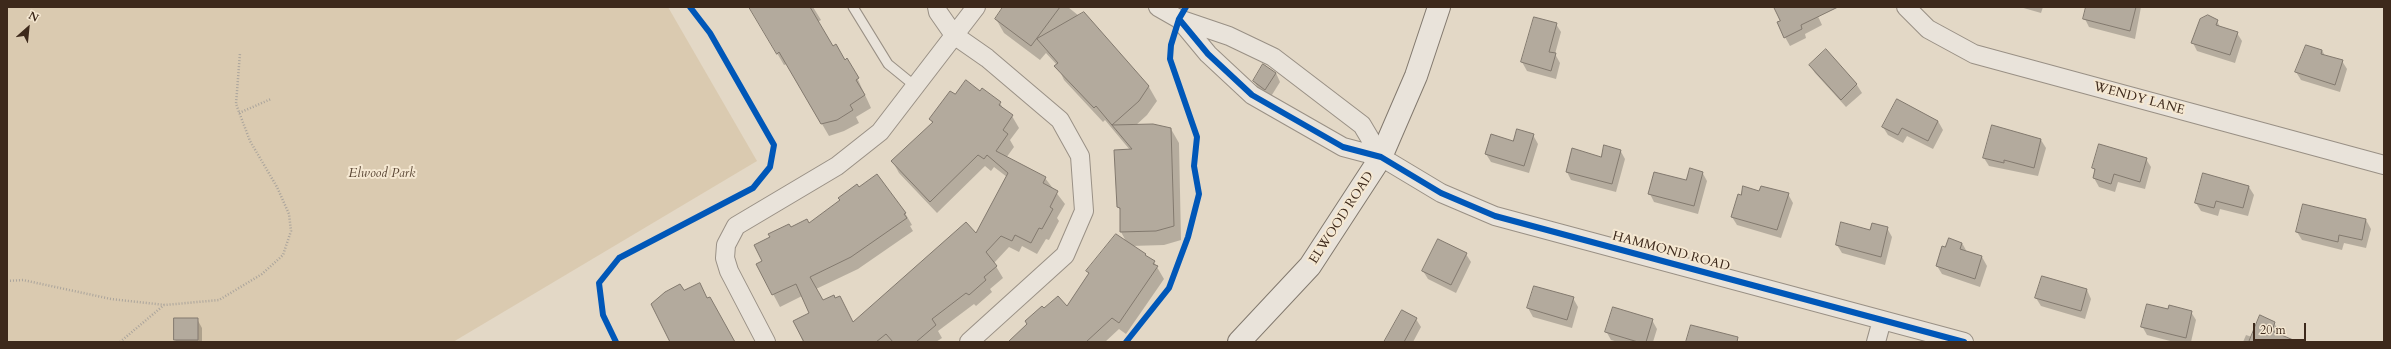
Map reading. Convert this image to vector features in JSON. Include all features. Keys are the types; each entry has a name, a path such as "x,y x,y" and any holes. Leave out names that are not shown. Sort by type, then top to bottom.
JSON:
{"main road":[{"name":"ELWOOD ROAD","path":"1240,342 1310,266 1381,157 1416,76 1439,7"}],"street":[{"path":"937,7 938,12 954,35 987,58 1060,120 1080,156 1084,211 1064,255 969,342"},
{"path":"766,342 725,258 726,245 736,226 837,166 880,132 976,7"},
{"path":"1158,7 1179,19 1228,36 1273,57 1362,125 1381,157"},
{"name":"WENDY LANE","path":"1906,7 1928,29 1974,54 2384,165"},
{"path":"1179,19 1208,54 1252,95 1343,147 1381,157"},
{"name":"HAMMOND ROAD","path":"1381,157 1441,194 1495,216 1964,342"},
{"path":"1876,342 1882,320"}],"lane":[{"path":"853,7 888,64 915,86"}],"path":[{"path":"7,281 23,280 111,299 165,305 219,300 262,274 283,255 291,230 289,214 277,186 250,141 236,104 240,53"},
{"path":"239,113 271,100"},
{"path":"120,342 165,305"}],"green space":[{"name":"Elwood Park","path":"7,7 668,7 757,161 453,342 7,342"}],"building":[{"path":"749,7 810,7 833,46 836,44 845,60 847,58 859,78 856,80 865,95 850,105 853,110 837,120 821,124 779,52 777,54"},
{"path":"1003,7 1060,7 1031,46 995,19"},
{"path":"1774,7 1838,7 1801,25 1802,29 1784,38 1777,22 1780,21"},
{"path":"2086,7 2136,7 2130,31 2083,19"},
{"path":"1084,12 1149,86 1139,101 1112,125 1153,124 1171,128 1174,226 1156,231 1120,232 1120,208 1117,207 1114,150 1132,149 1096,106 1094,108 1054,66 1058,63 1037,39"},
{"path":"2208,15 2218,20 2216,25 2238,32 2230,55 2191,43 2200,19"},
{"path":"1534,17 1557,23 1549,52 1556,53 1551,71 1521,62"},
{"path":"2306,45 2322,50 2321,54 2343,60 2335,85 2295,72"},
{"path":"1826,49 1857,84 1841,100 1809,65"},
{"path":"1263,64 1276,73 1265,90 1253,81"},
{"path":"966,80 980,91 982,88 1001,102 999,105 1013,115 1003,130 1008,134 996,151 1046,177 1043,183 1058,191 1050,207 1053,209 1042,229 1039,228 1031,243 1015,235 1012,241 1001,236 986,252 997,266 984,277 986,280 969,295 966,293 932,319 936,325 916,342 893,342 886,334 876,342 804,342 793,321 809,313 796,284 772,295 756,264 762,261 754,245 770,237 768,234 789,224 791,227 807,219 809,223 840,200 838,198 857,184 859,187 877,174 906,213 904,214 907,218 851,257 810,277 823,300 834,295 835,298 840,296 853,322 966,222 976,233 1008,173 987,155 984,159 978,155 930,202 891,161 933,122 929,119 950,91 955,94"},
{"path":"1897,99 1938,121 1928,141 1902,128 1898,135 1882,127"},
{"path":"1992,125 2041,139 2034,168 2004,160 2004,163 1983,158"},
{"path":"1517,129 1534,134 1524,166 1485,154 1491,134 1513,141"},
{"path":"2099,144 2147,158 2140,182 2114,174 2111,184 2093,178 2095,169 2092,168"},
{"path":"1604,145 1621,150 1612,184 1566,172 1572,148 1601,157"},
{"path":"1690,168 1703,172 1694,206 1648,194 1654,172 1686,180"},
{"path":"2203,173 2249,186 2243,208 2216,201 2214,208 2195,203"},
{"path":"1743,186 1759,191 1761,186 1789,193 1777,230 1731,217 1738,194 1741,195"},
{"path":"2303,204 2366,219 2362,240 2339,235 2338,242 2296,232"},
{"path":"1841,222 1870,230 1872,223 1888,227 1881,257 1836,245"},
{"path":"1116,234 1146,254 1145,255 1155,261 1153,264 1158,266 1119,323 1112,318 1086,342 1008,342 1027,324 1025,321 1042,306 1044,308 1058,296 1067,306 1089,273 1086,271"},
{"path":"1949,238 1962,243 1960,249 1982,256 1975,279 1936,266 1942,246 1945,247"},
{"path":"1438,239 1467,253 1451,285 1422,271"},
{"path":"2042,276 2087,289 2081,311 2035,298"},
{"path":"700,283 707,298 710,297 735,342 670,342 651,304 665,292 680,284 684,290"},
{"path":"1534,286 1574,297 1567,320 1527,308"},
{"path":"2147,304 2168,309 2169,305 2192,311 2186,338 2141,327"},
{"path":"1613,307 1653,319 1646,342 1638,342 1605,332"},
{"path":"1402,310 1417,318 1404,342 1384,342"},
{"path":"2260,315 2275,322 2272,331 2298,342 2249,342"},
{"path":"174,318 198,318 198,340 174,340"},
{"path":"1691,325 1738,337 1737,342 1686,342"}],"cycle path":[{"path":"616,342 603,315 599,283 619,258 753,188 770,167 774,145 710,33 690,7"},
{"path":"1126,342 1169,288 1188,237 1199,194 1194,166 1197,137 1170,59 1171,45 1179,19 1186,7"},
{"path":"1179,19 1208,54 1252,95 1343,147 1381,157 1441,193 1495,216 1964,342"}]}
